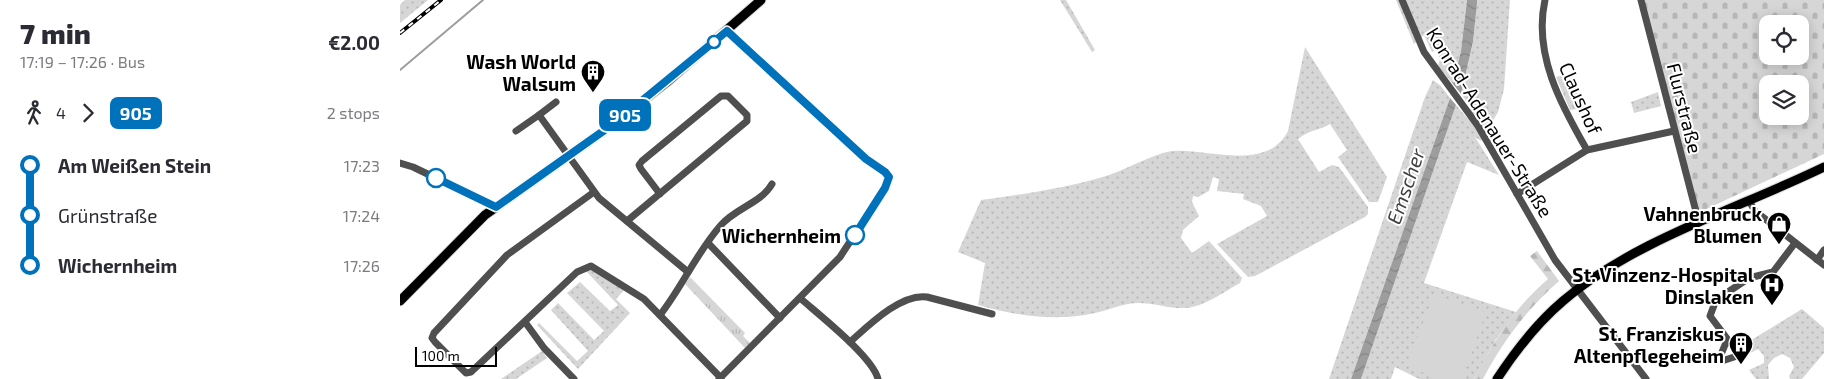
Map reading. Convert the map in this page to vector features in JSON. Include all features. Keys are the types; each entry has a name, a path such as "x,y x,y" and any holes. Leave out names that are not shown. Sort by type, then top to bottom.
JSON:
{"main road":[{"path":"400,301 461,238 496,207 616,122 727,31 761,0"},
{"path":"1497,379 1523,342 1542,321 1577,290 1612,267 1699,224 1824,167"}],"street":[{"name":"Konrad-Adenauer-Straße","path":"1402,0 1424,52 1469,114 1555,260 1646,379"},
{"name":"Claushof","path":"1545,0 1542,27 1548,68 1560,100 1587,150"},
{"name":"Flurstraße","path":"1641,0 1699,224"},
{"path":"594,192 507,255 434,333 432,338 435,342 466,373 471,372 577,272 586,266 596,268 634,291 660,315 720,378 840,257 885,188 888,180 886,173 867,160 727,31"},
{"path":"627,221 660,194 747,121 747,115 728,96 721,96 639,165 660,194"},
{"path":"516,131 556,102"},
{"path":"539,115 594,192 688,272"},
{"path":"1517,194 1587,150 1674,131"},
{"path":"400,163 413,167 496,207"},
{"path":"660,315 708,243 728,218 766,193 772,184"},
{"path":"1748,201 1755,211 1824,265"},
{"path":"708,243 780,318"},
{"path":"1727,340 1710,316 1716,300 1749,278 1773,272 1795,243"},
{"path":"1817,260 1824,250"},
{"path":"850,342 877,317 917,296 992,314"},
{"path":"800,298 850,342 875,372 878,379"},
{"path":"525,322 544,348 574,379"}],"green space":[{"path":"405,0 428,0 400,23 400,5"},
{"path":"1060,0 1066,0 1095,50 1092,52"},
{"path":"1396,0 1467,0 1461,51 1453,84 1438,66 1440,59 1435,50 1432,52 1424,35 1414,44"},
{"path":"1477,0 1510,0 1504,89 1498,112 1481,141 1475,137 1499,175 1467,162 1424,283 1516,312 1496,339 1474,379 1419,379 1395,367 1391,379 1361,379 1456,105 1468,119 1471,107 1461,94 1473,43"},
{"path":"1644,0 1824,0 1824,154 1698,213"},
{"path":"1305,47 1387,177 1378,202 1369,202 1338,157 1347,150 1330,124 1307,133 1298,139 1319,172 1332,165 1339,167 1368,207 1368,214 1365,217 1255,276 1248,277 1217,244 1267,216 1261,206 1243,199 1244,194 1217,191 1219,179 1213,177 1209,191 1198,197 1193,196 1192,202 1199,216 1183,230 1181,238 1192,253 1209,241 1242,278 1240,283 1214,298 1199,305 1185,308 1135,303 1080,316 1065,317 1022,315 978,305 985,263 958,252 981,200 1078,184 1116,172 1167,152 1188,151 1236,156 1252,155 1266,151 1279,144 1288,131"},
{"path":"1569,74 1584,108 1570,110 1556,77"},
{"path":"1433,80 1441,86 1450,98 1351,379 1329,379 1425,97"},
{"path":"1658,92 1661,106 1634,113 1631,102"},
{"path":"1537,251 1559,281 1516,326 1483,379 1474,379 1489,352 1515,313 1548,279 1530,256"},
{"path":"585,270 592,270 624,290 616,299 630,313 578,369 537,325 539,323 577,361 588,351 551,310 558,303 594,340 604,331 567,293 580,282 610,311 618,305"},
{"path":"690,277 745,333 743,336 750,343 745,348 685,284"},
{"path":"1434,294 1486,313 1462,379 1435,379 1407,364"},
{"path":"1802,309 1824,328 1824,353 1802,379 1790,379 1789,376 1794,367 1790,358 1782,354 1774,358 1768,365 1769,379 1756,379 1749,370 1764,363 1764,356 1758,349 1746,355 1740,347"},
{"path":"542,351 547,358 516,379 501,379"}],"water":[{"path":"1467,0 1477,0 1477,3 1473,42 1461,94 1453,84 1461,51"},
{"path":"1450,98 1456,105 1361,379 1351,379"}],"waterway":[{"path":"400,70 483,0"}],"railway":[{"path":"400,33 441,0"}],"bus line":[{"name":"905","path":"436,178 496,207 616,122 727,31 866,159 889,177 885,188 855,235"}],"place":[{"name":"Wash World Walsum","path":"593,93"},
{"name":"Wichernheim","path":"855,235"},
{"name":"Vahnenbruck Blumen","path":"1779,245"},
{"name":"St. Vinzenz-Hospital Dinslaken","path":"1772,306"},
{"name":"St. Franziskus Altenpflegeheim","path":"1741,365"}],"water label":[{"name":"Emscher","path":"1405,186"}]}
